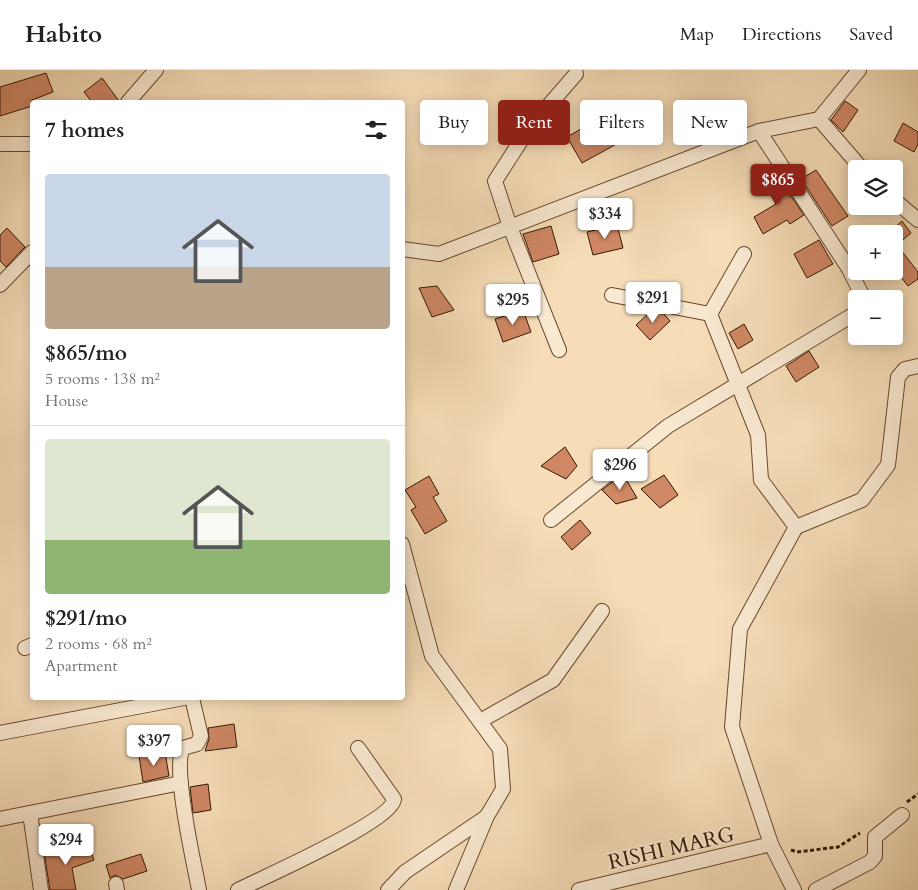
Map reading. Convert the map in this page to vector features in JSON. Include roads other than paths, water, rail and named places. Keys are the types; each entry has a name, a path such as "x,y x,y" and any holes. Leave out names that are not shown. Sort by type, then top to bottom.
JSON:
{"street":[{"path":"130,100 156,70"},
{"path":"405,249 439,254 759,131 819,119 859,70"},
{"path":"559,350 510,226 495,181 528,128 576,74"},
{"path":"819,119 854,160"},
{"path":"759,131 849,270 859,290"},
{"path":"0,144 30,144"},
{"path":"903,208 918,220"},
{"path":"0,285 30,254"},
{"path":"710,314 744,254"},
{"path":"612,295 710,314"},
{"path":"710,314 758,435 761,480 796,527"},
{"path":"551,520 668,426 848,318"},
{"path":"794,890 771,844 732,727 740,629 796,527 862,500 888,465 898,377 905,369 918,366"},
{"path":"405,555 432,656 500,749 503,788 487,816 456,890"},
{"path":"480,720 553,680 602,611"},
{"path":"0,733 173,700"},
{"path":"192,700 201,736 198,744 183,748 180,753 181,783 199,890"},
{"path":"238,890 358,832 390,808 394,799 358,748"},
{"path":"0,819 181,783"},
{"path":"816,890 870,862 875,856 874,837 902,810"},
{"path":"30,813 41,890"},
{"path":"388,890 405,872 487,816"},
{"name":"RISHI MARG","path":"579,890 771,844"}]}
